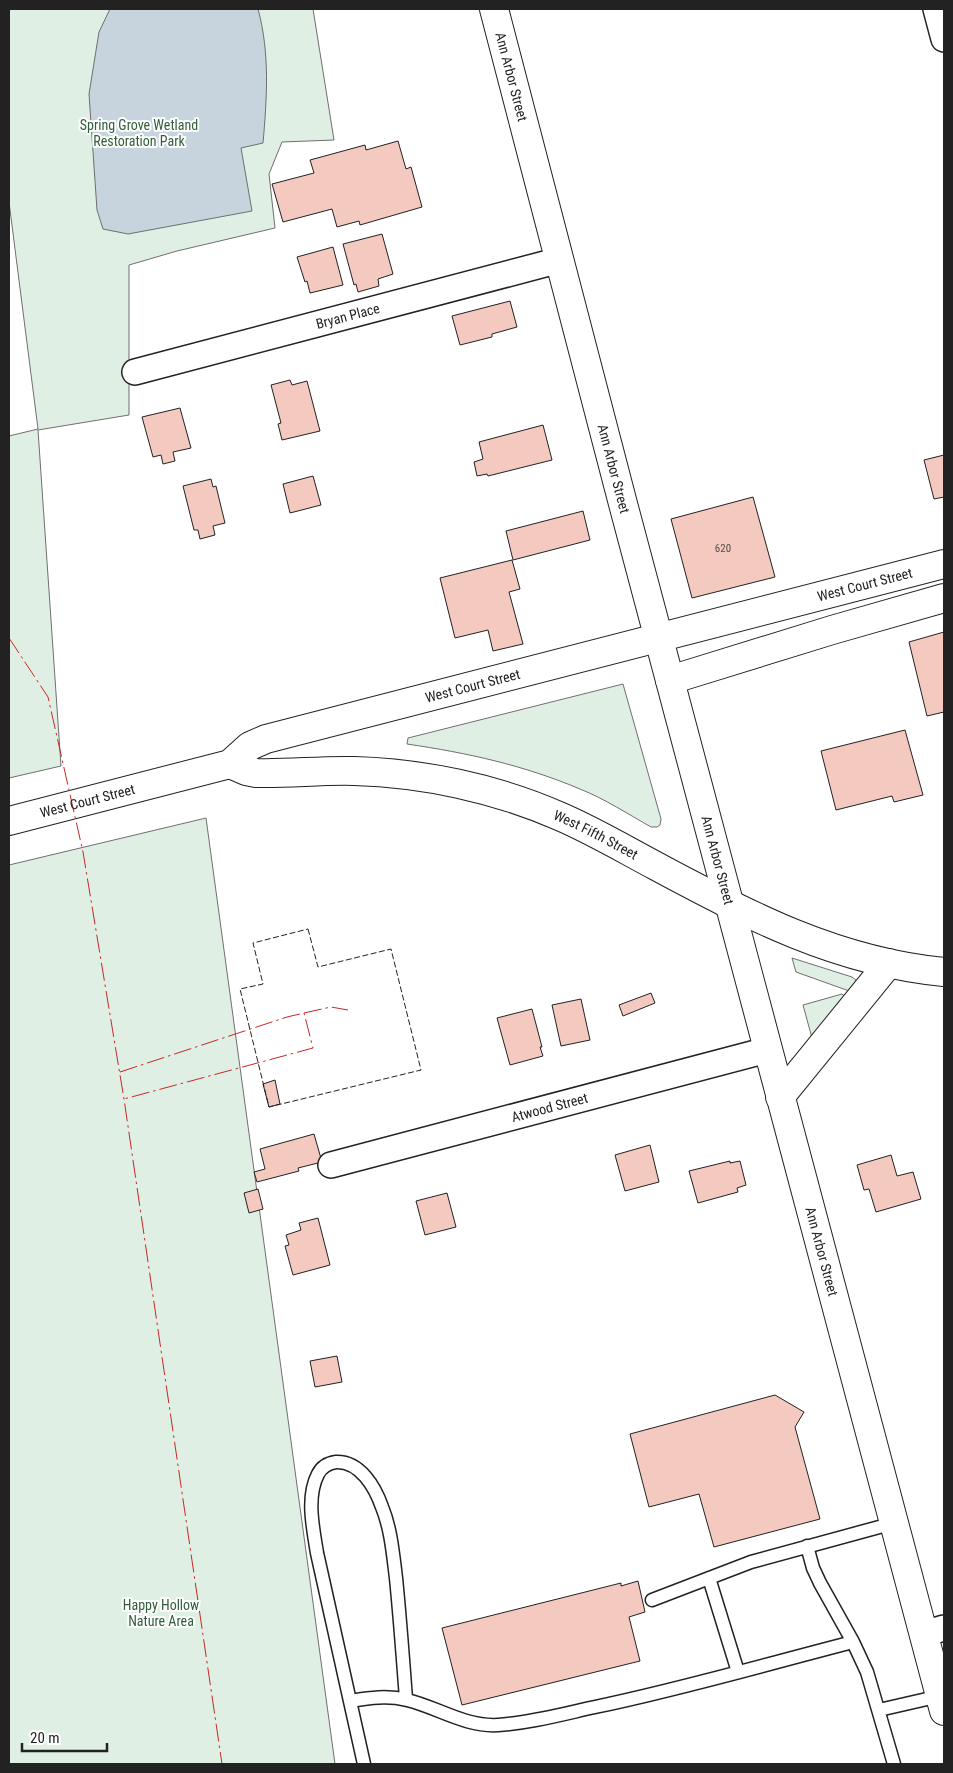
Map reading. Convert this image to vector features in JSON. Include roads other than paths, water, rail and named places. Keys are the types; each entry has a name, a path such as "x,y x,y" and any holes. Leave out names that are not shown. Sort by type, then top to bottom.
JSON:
{"street":[{"name":"Ann Arbor Street","path":"494,9 767,1050 894,1523 934,1631 942,1703"},
{"path":"936,9 944,39"},
{"name":"Bryan Place","path":"135,372 560,260"},
{"name":"West Court Street","path":"15,819 230,764 250,746 266,739 944,564"},
{"path":"670,680 823,632 944,598"},
{"name":"West Fifth Street","path":"230,764 246,772 256,773 345,771 401,774 442,781 505,797 567,819 729,904 815,943 889,963 944,972"},
{"path":"780,1097 889,963"},
{"name":"Atwood Street","path":"331,1165 767,1050"}],"lane":[{"path":"364,1764 316,1552 312,1521 313,1492 318,1472 324,1466 331,1463 346,1462 353,1465 369,1481 382,1506 392,1545 406,1699"},
{"path":"652,1600 751,1562 894,1523"},
{"path":"807,1546 813,1568 820,1583 853,1642 866,1672 894,1764"},
{"path":"709,1578 738,1672"},
{"path":"350,1701 385,1696 406,1699 463,1720 481,1724 496,1725 525,1722 630,1700 853,1642"},
{"path":"879,1710 942,1703"}],"park label":[{"name":"Spring Grove Wetland Restoration Park","path":"139,134"},
{"name":"Happy Hollow Nature Area","path":"161,1614"}]}
